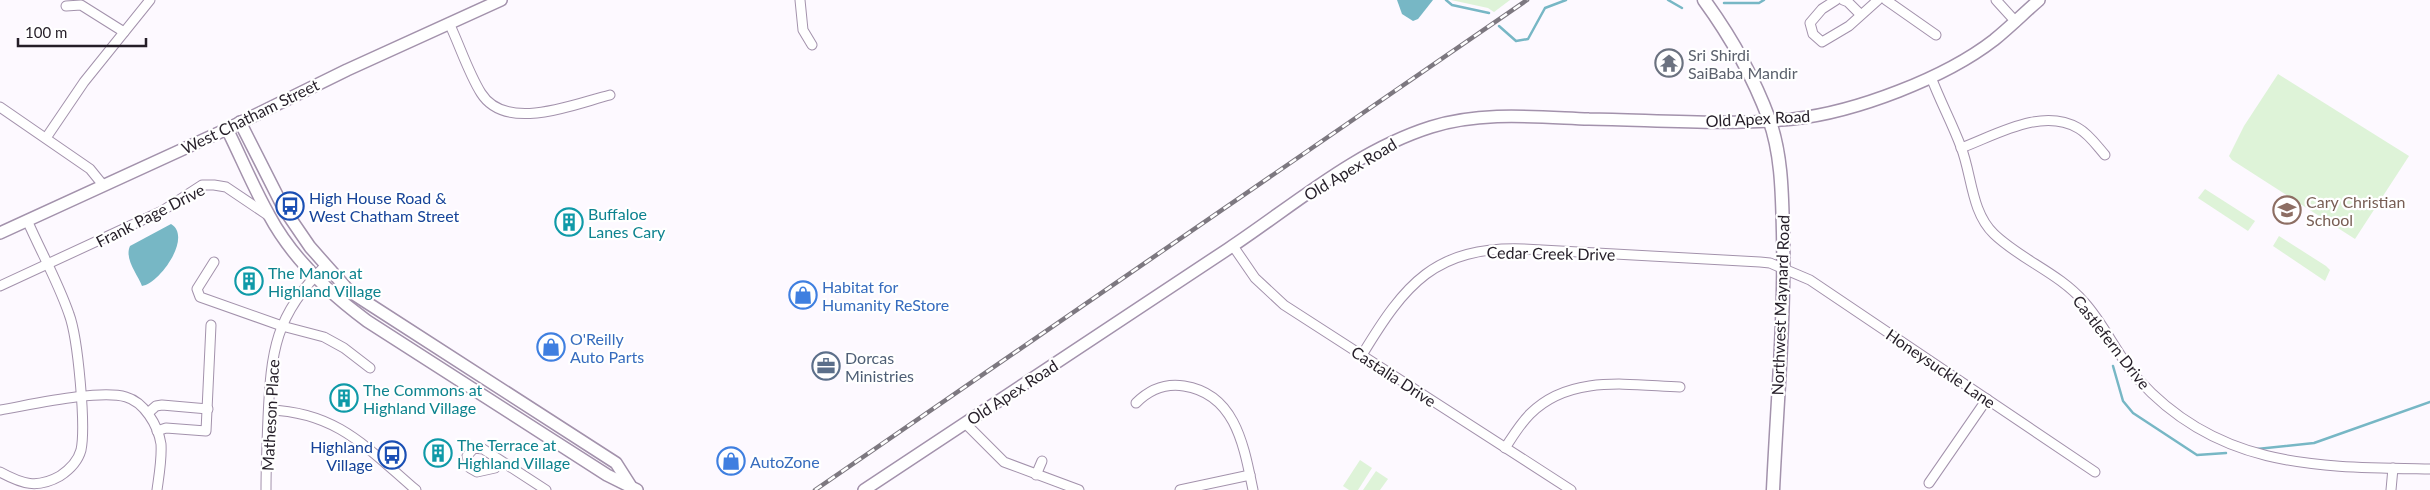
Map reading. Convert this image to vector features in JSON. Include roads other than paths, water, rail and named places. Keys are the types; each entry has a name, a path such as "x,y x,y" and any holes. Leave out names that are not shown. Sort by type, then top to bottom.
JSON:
{"main road":[{"name":"West Chatham Street","path":"0,233 227,129 499,0"},
{"name":"Northwest Maynard Road","path":"1704,0 1740,54 1770,121 1779,164 1784,269 1773,490"},
{"name":"Old Apex Road","path":"864,490 1233,246 1353,163 1402,138 1433,126 1490,116 1710,122 1770,121 1826,113 1867,101 1931,77 1992,41 2039,0"},
{"path":"240,122 284,209 326,266 349,291 616,463 632,489"},
{"path":"227,129 269,216 315,276 335,296 367,321 607,475 632,489"}],"street":[{"path":"46,138 70,102 150,0"},
{"path":"800,0 803,30 812,44"},
{"path":"1836,0 1822,9 1810,23 1810,28 1818,40 1826,41 1838,34 1878,0"},
{"path":"1843,0 1848,2 1860,14"},
{"path":"1886,0 1936,35"},
{"path":"1996,0 2016,22"},
{"path":"66,6 81,5 124,32"},
{"path":"449,23 482,95 505,112 514,114 533,113 610,95"},
{"name":"Castlefern Drive","path":"1931,77 1961,148 1977,206 1986,226 2001,240 2068,286 2083,300 2137,378 2175,414 2210,436 2236,448 2267,457 2313,463 2430,469"},
{"path":"0,107 94,171 103,185"},
{"path":"1961,148 2033,122 2053,120 2080,129 2105,155"},
{"name":"Frank Page Drive","path":"0,286 162,211 202,185 226,187 269,216"},
{"path":"0,472 16,481 33,485 56,478 71,467 81,450 81,397 73,326 27,220"},
{"name":"Castalia Drive","path":"1233,246 1255,278 1276,299 1571,490"},
{"name":"Cedar Creek Drive","path":"1362,355 1392,308 1408,288 1435,268 1472,252 1492,249 1524,249 1756,261 1770,263 1784,269"},
{"path":"214,262 197,287 198,295 210,302 250,313 282,326 335,342 370,368"},
{"name":"Matheson Place","path":"266,490 272,357 282,326 300,296 315,276 326,266"},
{"name":"Honeysuckle Lane","path":"1784,269 1810,280 2095,472"},
{"path":"157,430 166,428 206,431 212,325"},
{"path":"1505,448 1531,412 1556,395 1575,388 1612,384 1680,387"},
{"path":"1136,403 1148,391 1176,385 1193,388 1213,396 1229,411 1235,423 1253,490"},
{"path":"0,410 81,397 108,395 127,397 148,413 157,430 160,444 157,490"},
{"path":"1929,483 1987,399"},
{"path":"148,413 156,406 162,405 208,409"},
{"path":"269,410 308,415 337,426 363,444 416,490"},
{"path":"965,423 996,456 1014,467 1036,475 1058,487 1079,490"},
{"path":"1036,475 1042,460"},
{"path":"501,461 546,490"},
{"path":"2391,490 2393,468"},
{"path":"1180,490 1250,475"}],"water":[{"path":"1397,0 1433,0 1418,19 1413,21 1402,14"},
{"path":"171,224 177,230 176,249 157,277 142,286 130,261 130,246"}],"waterway":[{"path":"1446,0 1452,5 1489,13"},
{"path":"1499,26 1516,41 1528,39 1545,8 1566,0"},
{"path":"1668,0 1682,8"},
{"path":"1724,3 1759,3 1764,0"},
{"path":"2113,366 2123,401 2133,413 2197,455 2226,453"},
{"path":"2257,449 2314,443 2430,402"}],"railway":[{"path":"815,490 1527,0"}],"place":[{"name":"Sri Shirdi SaiBaba Mandir","path":"1669,63"},
{"name":"High House Road & West Chatham Street","path":"290,206"},
{"name":"Cary Christian School","path":"2287,210"},
{"name":"Buffaloe Lanes Cary","path":"569,222"},
{"name":"The Manor at Highland Village","path":"249,281"},
{"name":"Habitat for Humanity ReStore","path":"803,295"},
{"name":"O'Reilly Auto Parts","path":"551,347"},
{"name":"Dorcas Ministries","path":"826,366"},
{"name":"The Commons at Highland Village","path":"344,398"},
{"name":"The Terrace at Highland Village","path":"438,453"},
{"name":"Highland Village","path":"392,455"},
{"name":"AutoZone","path":"731,461"}]}
